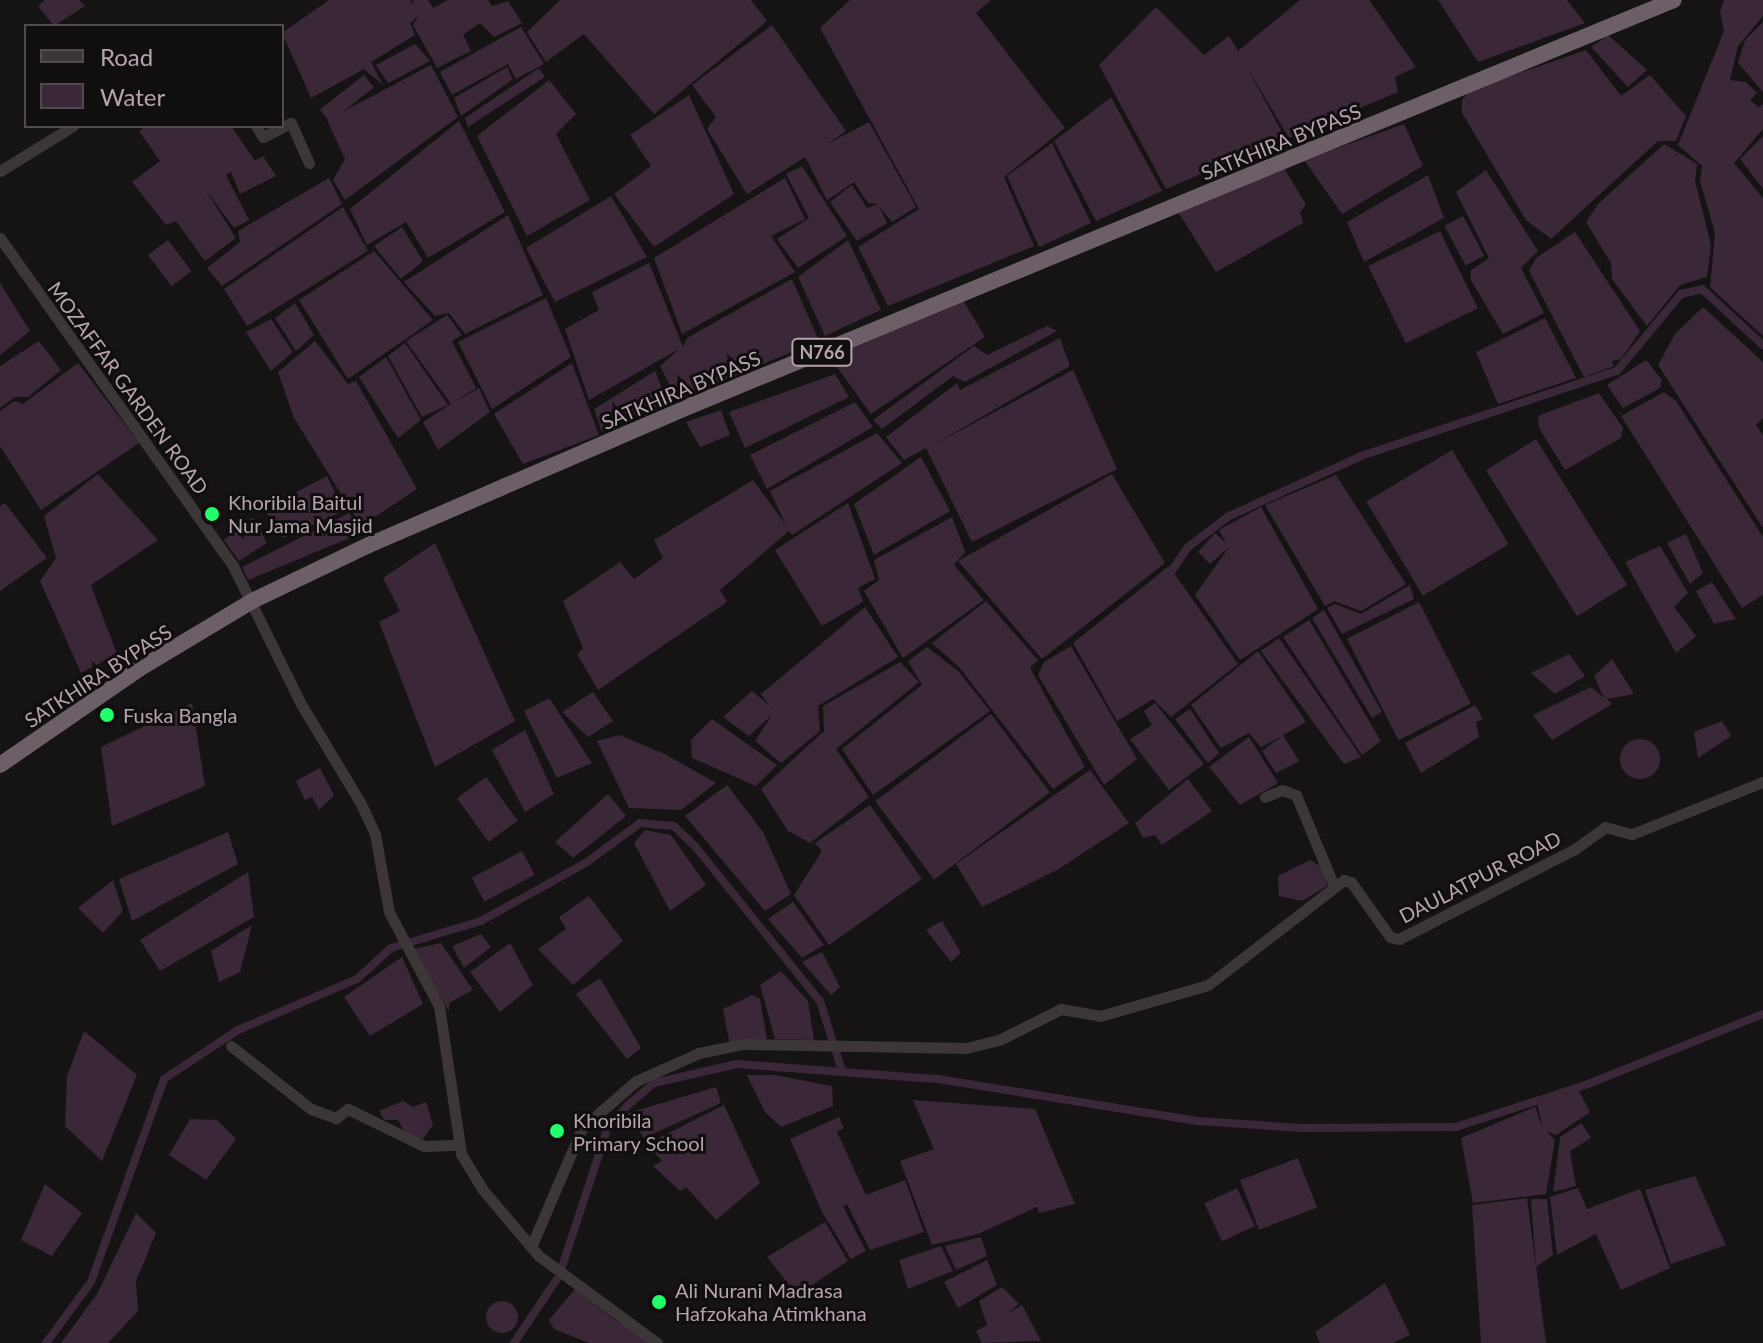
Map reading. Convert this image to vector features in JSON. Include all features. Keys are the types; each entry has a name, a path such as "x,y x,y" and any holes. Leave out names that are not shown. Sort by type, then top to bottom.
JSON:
{"highway":[{"name":"SATKHIRA BYPASS","path":"0,765 139,669 252,601 369,545 690,406 1674,0"}],"street":[{"path":"284,126 291,123 309,163"},
{"path":"0,171 70,128"},
{"path":"257,128 263,137 281,128"},
{"name":"MOZAFFAR GARDEN ROAD","path":"0,238 190,505 252,601 301,704 375,834 386,901 444,1025 459,1145"},
{"name":"DAULATPUR ROAD","path":"1333,884 1351,882 1390,937 1399,939 1575,849 1605,827 1632,834 1763,782"},
{"path":"531,1247 582,1128 636,1081 699,1053 743,1044 827,1046 843,1043 932,1051 966,1048 1001,1039 1058,1010 1100,1016 1197,988 1333,884 1296,795 1282,790 1265,797"},
{"path":"231,1046 311,1109 336,1118 348,1109 424,1146 459,1145 483,1190 531,1247 567,1280 657,1343"}],"water":[{"path":"45,0 79,0 85,6 52,24 38,6"},
{"path":"329,0 410,0 414,5 413,0 428,0 433,8 448,0 488,0 492,6 508,1 522,23 494,37 480,23 463,35 471,51 437,68 413,25 418,16 410,23 415,35 371,62 383,85 364,69 311,98 284,32"},
{"path":"560,0 751,0 767,21 654,114 584,34 546,62 527,32"},
{"path":"850,0 991,0 976,13 1065,128 1004,177 1034,246 888,306 858,247 919,209 820,28"},
{"path":"1300,0 1369,0 1416,67 1395,77 1398,92 1289,138 1247,67 1285,138 1166,189 1099,65 1156,7 1204,55 1229,36 1238,51"},
{"path":"1438,0 1567,0 1585,23 1478,62"},
{"path":"1724,0 1763,0 1763,16 1738,46 1730,80 1746,82 1757,93 1750,100 1759,107 1763,104 1763,129 1734,163 1763,198 1763,336 1710,287 1715,233 1700,181 1702,166 1678,145 1724,31 1720,11"},
{"path":"1763,22 1763,92 1738,63 1745,40"},
{"path":"772,25 846,131 827,144 869,122 916,207 892,222 879,206 887,223 857,241 830,202 852,185 867,208 878,204 868,203 854,182 827,200 805,157 747,194 707,129 716,117 692,85"},
{"path":"521,27 544,64 516,79 508,64 452,95 440,72"},
{"path":"1608,35 1647,70 1628,87 1591,47"},
{"path":"415,44 430,61 388,83 376,65"},
{"path":"1586,50 1621,96 1650,75 1686,116 1676,141 1658,141 1551,239 1526,220 1462,113 1462,100 1471,90"},
{"path":"431,65 458,117 345,200 333,180 345,159 327,120"},
{"path":"507,67 513,79 461,116 454,98"},
{"path":"539,68 545,77 468,127 465,118"},
{"path":"364,75 374,88 330,122 320,109"},
{"path":"549,80 576,114 556,134 590,200 527,236 477,136"},
{"path":"689,95 734,194 654,247 614,194 651,166 630,135"},
{"path":"1111,97 1162,191 1096,221 1054,141"},
{"path":"459,121 505,212 428,258 406,222 367,245 350,209"},
{"path":"1404,124 1423,166 1342,214 1304,160"},
{"path":"143,128 232,128 255,161 263,156 276,176 240,194 231,172 226,175 249,220 234,228 205,189 236,238 205,261 176,221 166,225 132,182 160,161 139,131"},
{"path":"1763,136 1763,189 1740,159"},
{"path":"1052,143 1091,223 1039,247 1007,176"},
{"path":"1664,144 1697,164 1695,180 1711,245 1707,277 1680,285 1647,326 1612,279 1611,263 1586,222 1599,203"},
{"path":"802,166 847,236 798,268 777,239 809,218 786,174"},
{"path":"1285,169 1306,205 1300,212 1303,223 1216,272 1178,212"},
{"path":"1486,170 1538,251 1521,268 1544,313 1503,334 1471,280 1470,271 1489,258 1456,192"},
{"path":"1428,175 1444,218 1364,262 1347,222"},
{"path":"329,178 342,204 222,286 207,268 240,242 238,231"},
{"path":"785,178 805,219 771,236 795,272 682,334 654,258"},
{"path":"611,196 647,257 555,302 526,248"},
{"path":"343,207 368,251 247,326 224,289"},
{"path":"508,215 543,295 465,334 449,313 435,316 404,282"},
{"path":"1463,216 1484,256 1466,266 1444,226"},
{"path":"402,227 423,261 401,279 374,246"},
{"path":"1440,231 1478,308 1406,343 1368,266"},
{"path":"1575,232 1640,331 1621,359 1612,361 1614,366 1584,377 1529,271 1536,258"},
{"path":"168,240 191,271 172,286 148,255"},
{"path":"848,240 881,310 825,336 798,277"},
{"path":"374,251 433,320 348,379 299,300"},
{"path":"649,263 683,347 687,338 792,279 819,341 677,399 660,366 679,349 589,400 565,329 599,310 592,292"},
{"path":"0,283 30,331 0,355"},
{"path":"546,298 571,357 492,409 458,342"},
{"path":"963,300 985,337 871,414 829,356"},
{"path":"295,303 314,335 296,351 275,318"},
{"path":"1703,307 1763,362 1763,418 1756,425 1763,435 1763,528 1658,365 1675,334"},
{"path":"447,315 462,335 452,341 476,388 451,404 406,341"},
{"path":"1545,318 1576,378 1498,404 1476,352"},
{"path":"271,319 293,352 271,371 246,332"},
{"path":"1047,326 1057,331 965,382 953,376 882,429 873,420 974,346 987,355"},
{"path":"1060,338 1070,366 933,445 1073,370 1117,469 972,542 926,448 904,460 886,437 957,383 960,390"},
{"path":"39,341 61,370 28,397 15,397 0,408 0,366"},
{"path":"315,341 348,384 356,381 417,489 361,526 294,418 278,372"},
{"path":"405,343 448,405 422,417 388,356"},
{"path":"386,357 421,420 398,438 359,377"},
{"path":"1646,360 1662,380 1660,388 1623,408 1607,385"},
{"path":"78,363 139,443 41,510 0,446 0,411 14,401 23,404"},
{"path":"572,363 599,435 523,464 494,414"},
{"path":"655,371 667,401 602,432 594,409"},
{"path":"835,374 849,397 745,448 729,412"},
{"path":"479,388 490,412 438,450 423,422"},
{"path":"1664,392 1676,401 1763,537 1763,595 1742,608 1621,416"},
{"path":"1599,393 1623,428 1621,438 1565,470 1539,428 1538,416"},
{"path":"855,402 873,427 767,489 750,455"},
{"path":"721,410 730,435 700,447 686,422"},
{"path":"877,433 902,463 792,535 789,531 720,590 727,602 598,690 577,654 583,648 563,601 620,562 634,579 663,558 654,540 753,480 786,525 770,491"},
{"path":"1536,439 1627,585 1577,616 1486,470"},
{"path":"1452,450 1509,544 1423,596 1366,502"},
{"path":"921,457 950,511 874,555 854,504"},
{"path":"98,474 158,540 91,585 117,654 81,673 40,581 56,558 44,516"},
{"path":"1112,474 1165,563 1042,659 958,561"},
{"path":"1336,475 1406,584 1361,611 1334,601 1325,606 1265,505"},
{"path":"327,476 344,511 283,538 264,509"},
{"path":"5,503 47,558 0,591 0,506"},
{"path":"848,503 875,579 858,588 863,602 822,626 775,550"},
{"path":"1261,507 1318,609 1240,660 1195,595 1229,547 1210,564 1198,552 1215,533 1226,543 1219,530"},
{"path":"349,513 364,532 248,580 242,567"},
{"path":"952,517 965,552 954,565 984,600 903,658 864,591 879,580 874,560"},
{"path":"253,518 267,543 239,561 224,540"},
{"path":"1686,534 1703,573 1690,584 1667,543"},
{"path":"435,543 515,721 435,767 379,622 400,611 383,578"},
{"path":"1660,546 1688,593 1674,607 1696,636 1676,653 1625,562"},
{"path":"1169,566 1238,664 1171,717 1153,699 1117,721 1073,643"},
{"path":"1712,582 1736,619 1714,624 1696,591"},
{"path":"1410,585 1414,599 1342,634 1327,608 1335,604 1361,614"},
{"path":"986,601 1038,660 1030,668 1085,767 1053,789 960,668 932,643"},
{"path":"1419,602 1471,704 1399,740 1347,639"},
{"path":"865,607 898,657 818,706 820,731 781,763 755,741 772,715 749,736 723,717 752,691 770,706 761,694"},
{"path":"1324,610 1382,712 1372,718 1312,618"},
{"path":"1309,620 1381,741 1362,755 1283,637"},
{"path":"1279,638 1361,757 1344,764 1261,651"},
{"path":"1071,646 1137,759 1104,785 1038,675 1044,662"},
{"path":"927,647 958,671 990,711 873,795 842,749 922,685 908,661"},
{"path":"1258,651 1306,722 1283,735 1299,761 1276,773 1262,751 1282,736 1261,747 1249,733 1221,748 1191,705"},
{"path":"1569,654 1585,676 1555,694 1531,673"},
{"path":"1612,659 1634,694 1607,699 1612,704 1552,740 1533,715 1591,687 1604,698 1594,676"},
{"path":"900,662 919,682 836,749 869,797 810,843 788,831 761,789 824,731 823,706"},
{"path":"593,692 613,721 588,737 562,712"},
{"path":"549,698 592,763 557,778 524,711"},
{"path":"192,703 205,786 112,826 101,747"},
{"path":"1155,703 1204,764 1169,790 1130,739 1152,725 1144,711"},
{"path":"1475,705 1483,719 1476,722 1479,737 1421,773 1405,743"},
{"path":"1190,709 1219,753 1208,763 1175,719"},
{"path":"991,714 1050,792 934,880 875,801"},
{"path":"712,719 777,765 756,786 692,758 691,740"},
{"path":"1722,721 1731,736 1698,758 1694,732"},
{"path":"525,730 554,794 525,812 492,750"},
{"path":"619,735 665,754 716,783 681,810 629,808 597,741"},
{"path":"1249,737 1278,783 1240,805 1209,767"},
{"path":"1640,739 1654,745 1660,759 1654,773 1640,779 1626,773 1620,759 1626,745"},
{"path":"320,768 334,795 319,810 312,797 305,800 296,781"},
{"path":"1090,770 1129,823 1057,870 982,907 956,864"},
{"path":"486,777 518,821 489,842 457,798"},
{"path":"1188,779 1212,811 1162,845 1155,835 1143,838 1135,823"},
{"path":"727,785 763,832 791,894 765,911 685,816"},
{"path":"608,794 626,816 573,858 555,842"},
{"path":"870,805 922,879 829,945 794,895 822,851 815,843"},
{"path":"645,830 671,835 706,885 670,911 634,843"},
{"path":"228,832 238,864 132,921 119,879"},
{"path":"522,851 535,875 484,902 472,878"},
{"path":"1310,860 1322,867 1327,886 1302,901 1279,896 1278,876"},
{"path":"248,872 254,917 160,971 140,940"},
{"path":"113,880 123,911 103,933 78,908"},
{"path":"589,896 623,941 573,985 538,949 566,929 559,917"},
{"path":"793,902 824,945 802,958 768,919"},
{"path":"942,921 961,953 951,962 926,930"},
{"path":"252,925 240,972 219,982 211,951"},
{"path":"481,934 491,947 464,968 452,946"},
{"path":"441,943 473,990 449,1003 449,1011 413,949"},
{"path":"510,943 533,985 500,1012 470,972"},
{"path":"822,952 840,987 831,995 802,962"},
{"path":"402,957 423,1004 370,1036 344,997"},
{"path":"781,971 808,1001 814,1040 775,1039 760,985"},
{"path":"600,978 641,1048 627,1059 576,994"},
{"path":"752,995 760,999 767,1039 730,1046 723,1009"},
{"path":"84,1031 137,1075 102,1161 65,1126 67,1076"},
{"path":"747,1075 774,1075 832,1086 833,1106 781,1127 765,1112"},
{"path":"716,1087 721,1103 644,1138 628,1113"},
{"path":"1579,1091 1590,1112 1556,1135 1546,1131 1555,1140 1546,1194 1473,1203 1461,1138 1535,1107 1543,1128 1537,1103"},
{"path":"913,1100 1035,1109 1075,1204 1039,1213 1037,1207 978,1234 932,1245 900,1161 934,1149"},
{"path":"403,1101 413,1107 426,1102 433,1125 423,1139 407,1136 398,1120 384,1120 379,1111"},
{"path":"724,1105 760,1183 716,1220 686,1187 680,1191 653,1166 662,1161 647,1144"},
{"path":"839,1117 844,1128 837,1132 866,1195 905,1180 924,1232 870,1250 847,1204 843,1206 866,1251 851,1259 822,1212 790,1139"},
{"path":"190,1119 217,1120 236,1139 206,1180 169,1155"},
{"path":"1581,1123 1591,1138 1570,1151 1576,1186 1553,1192 1560,1137"},
{"path":"1298,1158 1317,1207 1259,1230 1240,1180"},
{"path":"1695,1176 1726,1245 1671,1264 1645,1190"},
{"path":"45,1184 82,1213 52,1256 21,1240"},
{"path":"1237,1188 1255,1226 1222,1241 1204,1203"},
{"path":"1578,1188 1587,1209 1640,1189 1670,1268 1621,1290 1596,1234 1557,1255 1550,1197"},
{"path":"1527,1198 1546,1343 1481,1343 1472,1205"},
{"path":"1531,1199 1547,1199 1553,1255 1536,1267"},
{"path":"136,1213 156,1233 136,1281 138,1311 108,1343 61,1343 97,1294"},
{"path":"825,1222 848,1261 797,1295 767,1257"},
{"path":"981,1237 987,1256 956,1270 945,1246"},
{"path":"941,1246 953,1271 908,1289 899,1260"},
{"path":"987,1260 997,1285 958,1308 944,1282"},
{"path":"1385,1283 1410,1335 1393,1343 1320,1343 1315,1332"},
{"path":"1002,1287 1019,1304 1005,1315 1022,1305 1041,1341 982,1343 976,1331 987,1325 979,1301"},
{"path":"575,1289 652,1343 589,1343 554,1329 549,1320"},
{"path":"502,1301 513,1306 518,1317 513,1328 502,1333 491,1328 486,1317 491,1306"}],"waterway":[{"path":"1167,578 1188,547 1229,516 1361,456 1617,371 1681,294 1702,289 1763,345"},
{"path":"46,1343 91,1282 164,1079 238,1030 357,979 391,948 481,921 587,862 640,823 674,826 694,845 820,1001 842,1071"},
{"path":"562,1267 607,1129 628,1105 654,1083 737,1064 938,1079 1198,1121 1302,1128 1456,1127 1588,1084 1763,1014"},
{"path":"514,1343 557,1279"}],"place":[{"name":"Khoribila Baitul Nur Jama Masjid","path":"212,514"},
{"name":"Fuska Bangla","path":"107,715"},
{"name":"Khoribila Primary School","path":"557,1131"},
{"name":"Ali Nurani Madrasa Hafzokaha Atimkhana","path":"659,1302"}]}
